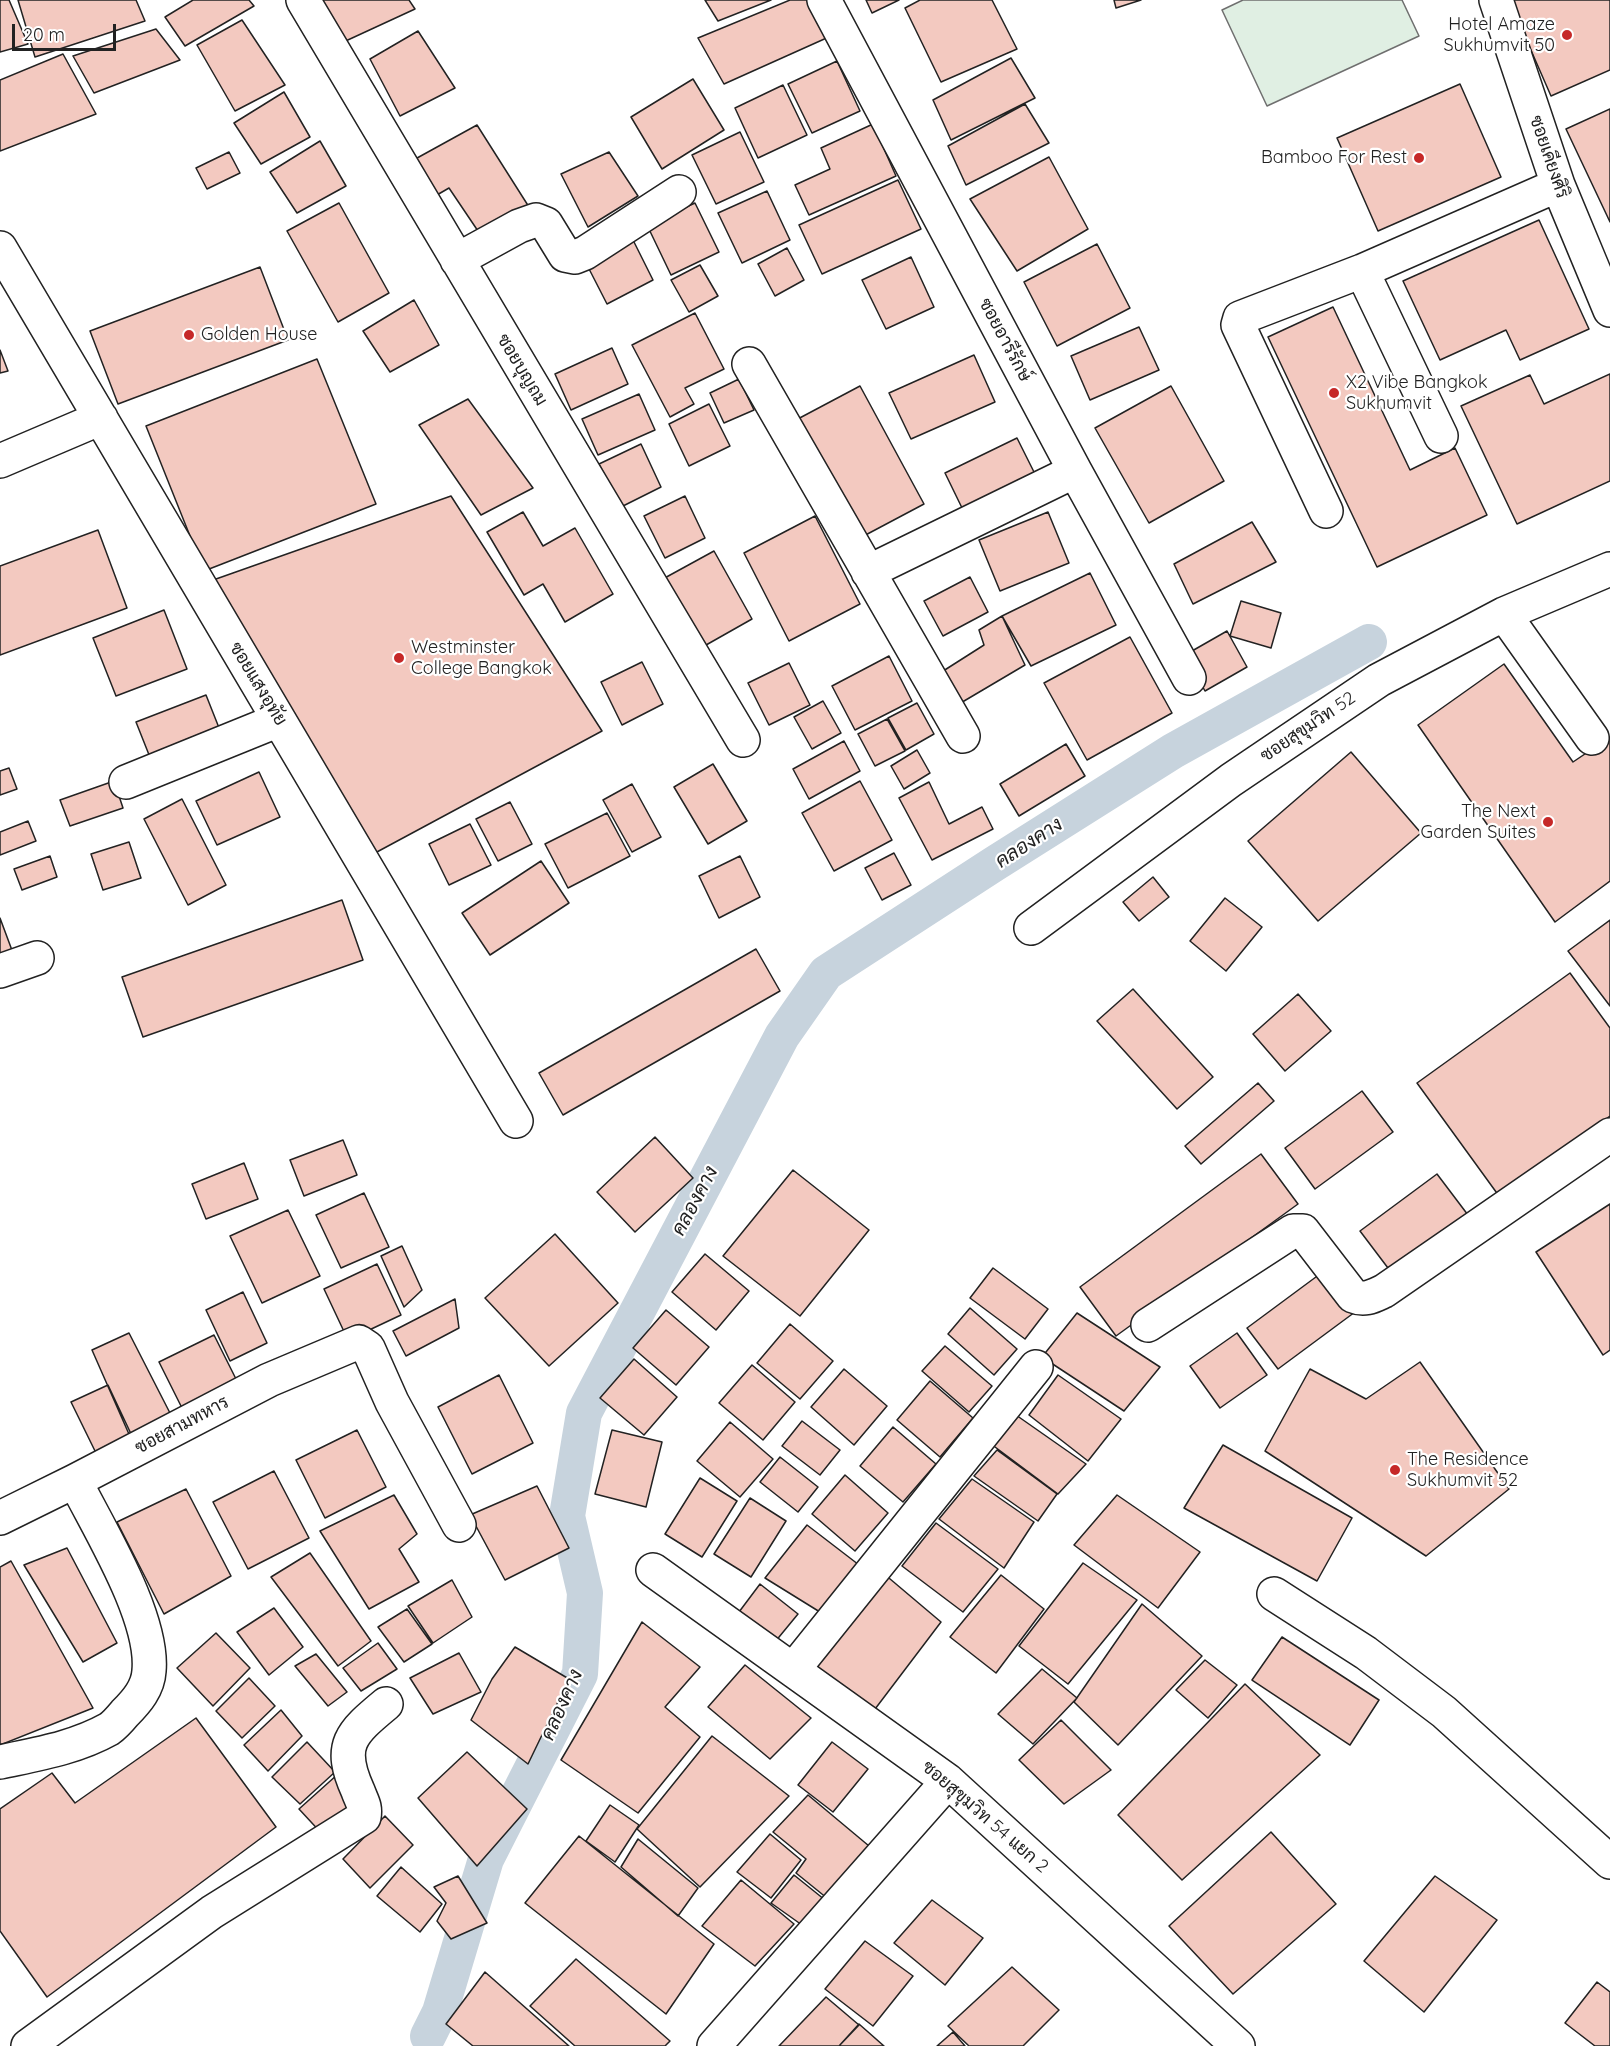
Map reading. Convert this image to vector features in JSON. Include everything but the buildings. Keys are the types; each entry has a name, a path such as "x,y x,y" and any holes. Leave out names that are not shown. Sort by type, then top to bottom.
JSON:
{"street":[{"name":"ซอยบุญถม","path":"303,0 743,740"},
{"name":"ซอยอารีรักษ์","path":"824,0 1075,471 1189,678"},
{"name":"ซอยเคียงศิริ","path":"1496,0 1558,185 1610,310"},
{"path":"1326,511 1238,325 1241,317 1362,271 1558,185"},
{"path":"457,260 519,226 536,220 546,224 565,255 575,257 585,253 679,192"},
{"name":"ซอยแสงอุทัย","path":"0,248 516,1121"},
{"path":"1362,271 1441,436"},
{"path":"748,364 963,736"},
{"path":"0,461 100,418"},
{"path":"868,572 1075,471"},
{"name":"ซอยสุขุมวิท 52","path":"1031,928 1231,780 1379,680 1504,614 1610,569"},
{"path":"1504,614 1592,738"},
{"path":"126,782 279,720"},
{"path":"0,971 37,958"},
{"path":"1148,1325 1293,1231 1298,1230 1303,1231 1353,1296 1361,1299 1370,1298 1384,1291 1610,1136"},
{"name":"ซอยสามทหาร","path":"4,1506 75,1481 269,1380 354,1343 362,1343 368,1348 392,1402 459,1525"},
{"path":"793,1670 1036,1367"},
{"path":"0,1762 76,1745 111,1728 134,1704 145,1687 149,1670 145,1632 123,1574 75,1481"},
{"name":"ซอยสุขุมวิท 54 แยก 2","path":"654,1570 948,1781 1238,2046"},
{"path":"1274,1594 1366,1653 1444,1712 1610,1862"},
{"path":"28,2046 212,1912 364,1817 366,1808 357,1789 347,1753 359,1726 386,1704"},
{"path":"720,2044 948,1781"}],"green space":[{"path":"1243,0 1402,0 1419,36 1267,106 1222,10"}],"waterway":[{"name":"คลองคาง","path":"428,2036 440,2012 486,1859 580,1674 585,1593 567,1516 584,1413 782,1036 826,973 1173,751 1369,642"}],"place":[{"name":"Hotel Amaze Sukhumvit 50","path":"1567,35"},
{"name":"Bamboo For Rest","path":"1419,158"},
{"name":"Golden House","path":"189,335"},
{"name":"X2 Vibe Bangkok Sukhumvit","path":"1334,393"},
{"name":"Westminster College Bangkok","path":"399,658"},
{"name":"The Next Garden Suites","path":"1548,822"},
{"name":"The Residence Sukhumvit 52","path":"1395,1470"}]}
